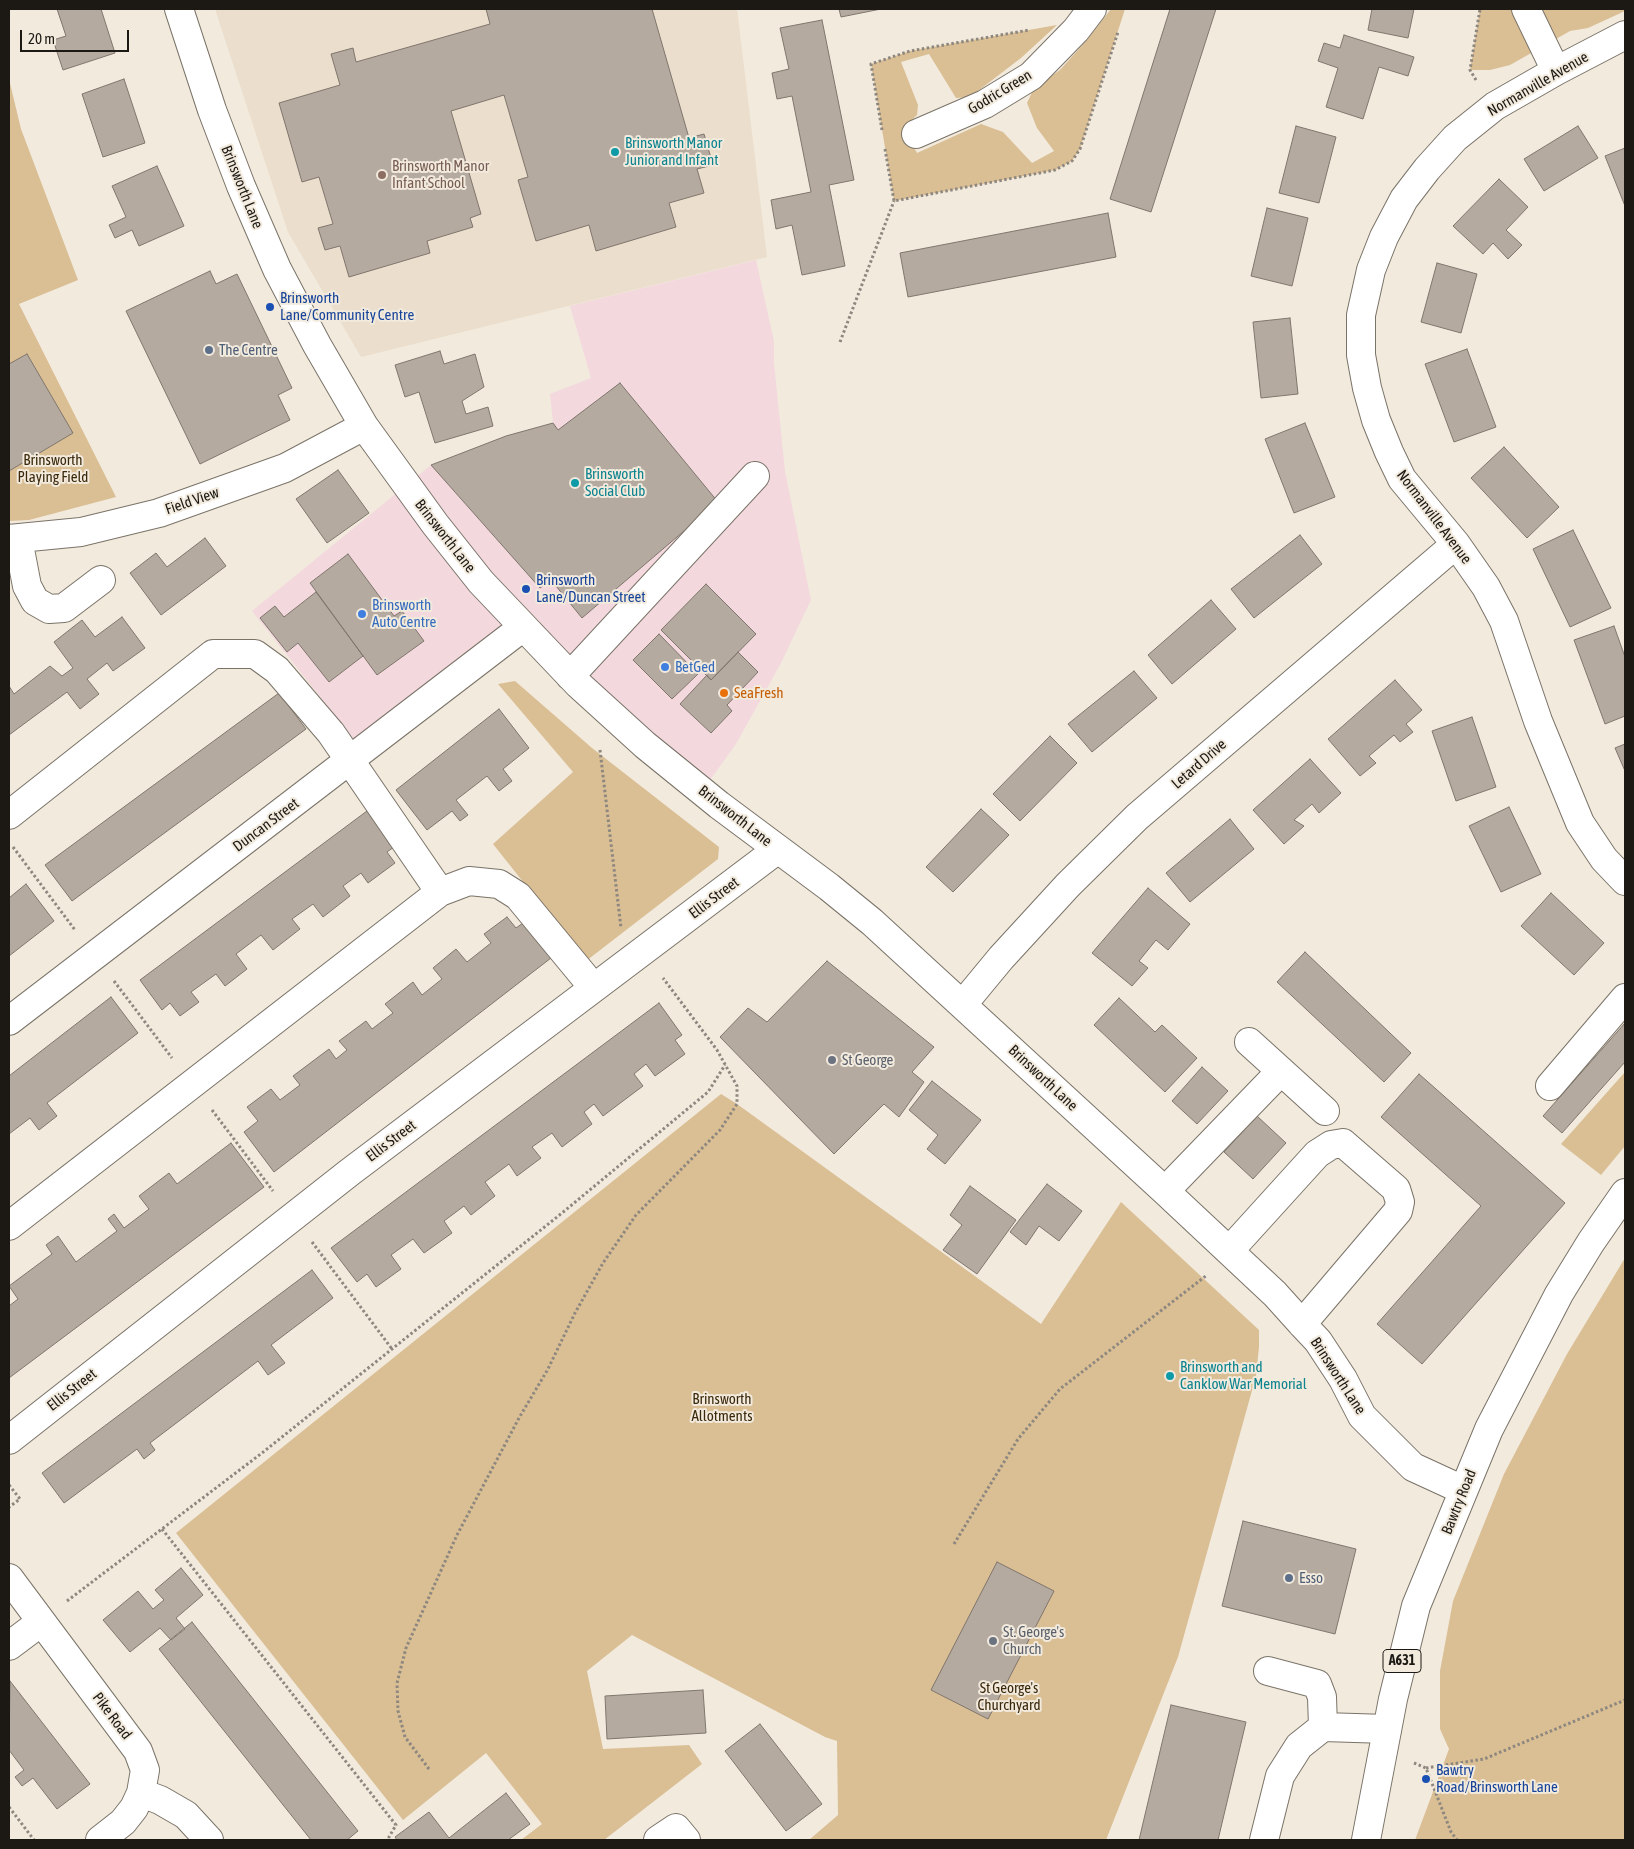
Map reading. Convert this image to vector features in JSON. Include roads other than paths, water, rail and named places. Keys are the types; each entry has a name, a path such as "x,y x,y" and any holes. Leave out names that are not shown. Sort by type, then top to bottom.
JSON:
{"street":[{"name":"Brinsworth Lane","path":"179,9 212,110 241,186 277,269 317,345 364,426 452,546 481,582 570,676 645,745 719,805 829,887 872,922 963,1004 1276,1294 1318,1341 1343,1379 1362,1416 1413,1467 1463,1490"},
{"name":"Godric Green","path":"916,134 985,104 1031,76 1076,30 1092,9"},
{"path":"1526,9 1556,71"},
{"name":"Normanville Avenue","path":"1625,35 1495,106 1455,138 1427,169 1404,199 1384,237 1371,270 1360,314 1361,355 1367,388 1388,452 1402,479 1456,544 1486,587 1504,621 1538,721 1580,823 1604,859 1625,880"},
{"name":"Field View","path":"13,539 81,532 158,512 285,468 364,426"},
{"path":"570,676 755,476"},
{"path":"13,539 27,586 35,602 49,609 64,608 100,580"},
{"name":"Letard Drive","path":"963,1004 1001,958 1068,885 1137,817 1456,544"},
{"name":"Duncan Street","path":"9,1021 523,628"},
{"path":"9,815 212,654 254,654 277,670 330,733 440,892"},
{"name":"Ellis Street","path":"9,1440 335,1183 778,850"},
{"path":"9,1226 440,892 469,881 499,884 518,896 594,987"},
{"path":"1550,1086 1625,998"},
{"path":"1249,1042 1325,1111"},
{"path":"1165,1191 1281,1071"},
{"path":"1230,1251 1317,1154 1331,1145 1343,1143 1396,1190 1400,1202 1398,1210 1302,1324"},
{"name":"Bawtry Road","path":"1366,1840 1393,1699 1416,1606 1489,1429 1559,1294 1591,1242 1625,1193"},
{"name":"Pike Road","path":"9,1578 138,1751 145,1770 141,1793"},
{"path":"9,1646 41,1622"},
{"path":"1268,1671 1317,1684 1322,1697 1323,1727"},
{"path":"1264,1840 1280,1776 1299,1746 1323,1727 1385,1739"},
{"path":"100,1840 123,1822 134,1808 141,1793 160,1800 186,1814 209,1840"},
{"path":"658,1840 676,1828 686,1840"}],"place":[{"name":"Brinsworth Manor Junior and Infant","path":"615,152"},
{"name":"Brinsworth Manor Infant School","path":"382,175"},
{"name":"Brinsworth Lane/Community Centre","path":"270,307"},
{"name":"The Centre","path":"209,350"},
{"name":"Brinsworth Social Club","path":"575,483"},
{"name":"Brinsworth Lane/Duncan Street","path":"526,589"},
{"name":"Brinsworth Auto Centre","path":"362,614"},
{"name":"BetGed","path":"665,667"},
{"name":"SeaFresh","path":"724,693"},
{"name":"St George","path":"832,1060"},
{"name":"Brinsworth and Canklow War Memorial","path":"1170,1376"},
{"name":"Esso","path":"1289,1578"},
{"name":"St. George's Church","path":"993,1641"},
{"name":"Bawtry Road/Brinsworth Lane","path":"1426,1779"}],"park label":[{"name":"Brinsworth Playing Field","path":"53,468"},
{"name":"Brinsworth Allotments","path":"722,1408"},
{"name":"St George's Churchyard","path":"1009,1696"}]}
